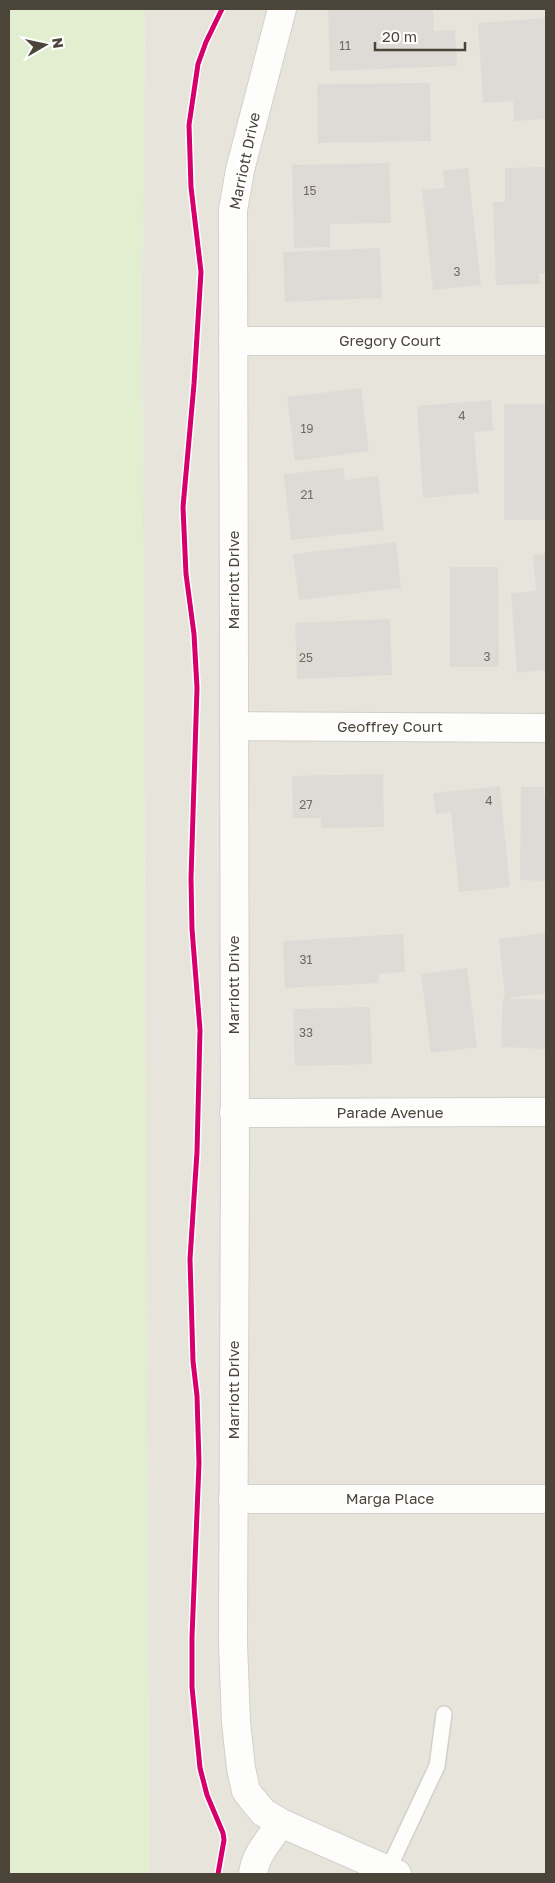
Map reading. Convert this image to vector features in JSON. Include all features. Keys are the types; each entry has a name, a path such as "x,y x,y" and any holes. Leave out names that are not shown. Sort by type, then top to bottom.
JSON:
{"street":[{"name":"Marriott Drive","path":"282,9 236,190 233,210 233,1643 236,1722 240,1768 246,1791 263,1812 281,1823 393,1872"},
{"name":"Gregory Court","path":"233,340 546,341"},
{"name":"Geoffrey Court","path":"234,726 546,728"},
{"name":"Parade Avenue","path":"234,1113 546,1112"},
{"name":"Marga Place","path":"233,1499 546,1499"},
{"path":"253,1874 260,1853 281,1823"}],"lane":[{"path":"393,1872 437,1766 444,1714"}],"shaded area":[{"path":"145,9 546,9 546,1874 149,1874 142,295"}],"green space":[{"path":"9,9 145,9 142,295 149,1874 9,1874"}],"building":[{"path":"433,9 434,31 455,30 457,66 330,71 328,10"},
{"path":"545,18 546,119 514,121 513,101 483,103 478,23"},
{"path":"430,83 431,141 318,143 317,84"},
{"path":"389,163 391,223 330,224 330,247 294,248 292,165"},
{"path":"546,167 546,273 539,274 540,284 496,285 493,202 505,202 505,168"},
{"path":"468,168 481,285 433,290 422,190 445,188 443,171"},
{"path":"380,248 382,298 285,302 283,252"},
{"path":"361,388 369,451 295,461 287,397"},
{"path":"491,400 493,431 474,432 479,493 423,498 417,406"},
{"path":"504,404 546,404 546,520 504,520"},
{"path":"343,468 345,480 378,476 384,530 291,540 284,474"},
{"path":"396,542 401,588 299,600 293,554"},
{"path":"546,554 546,670 517,673 511,593 536,591 533,555"},
{"path":"450,567 498,567 499,667 450,667"},
{"path":"390,619 392,675 297,679 295,623"},
{"path":"383,774 384,827 321,828 321,818 293,818 292,776"},
{"path":"500,786 510,887 459,892 451,812 436,814 433,793"},
{"path":"521,787 544,787 544,796 546,796 546,881 520,880"},
{"path":"546,933 546,993 505,998 499,939"},
{"path":"403,934 405,972 379,974 379,983 285,988 283,941"},
{"path":"467,968 477,1047 431,1053 421,974"},
{"path":"503,998 546,1000 546,1049 501,1047"},
{"path":"370,1007 372,1064 295,1066 293,1009"}],"cycle path":[{"path":"218,1874 224,1840 223,1833 207,1795 200,1768 192,1687 192,1637 199,1463 190,1259 197,1152 200,1030 192,929 191,878 197,688 194,634 186,574 183,507 194,384 201,272 191,187 189,125 198,64 222,9"}]}
